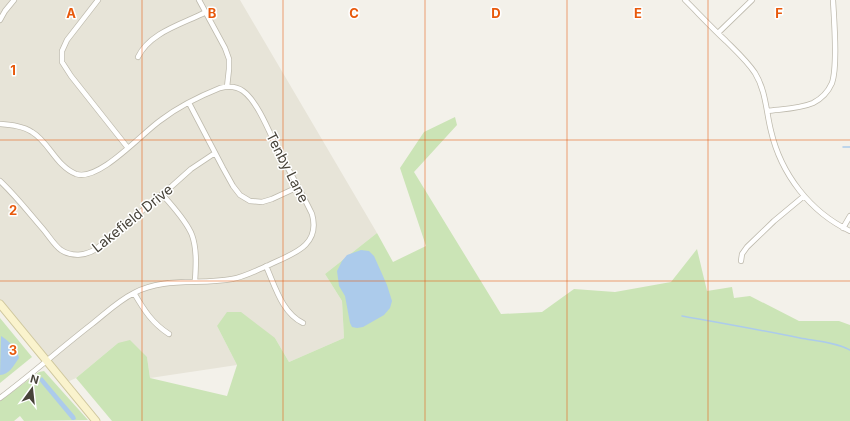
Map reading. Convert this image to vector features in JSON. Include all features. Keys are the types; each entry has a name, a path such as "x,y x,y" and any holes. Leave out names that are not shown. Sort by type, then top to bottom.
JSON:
{"street":[{"path":"0,19 14,0"},
{"path":"98,0 67,40 62,51 62,62 71,76 128,148"},
{"path":"0,124 23,127 34,132 69,170 80,175 96,172 128,148 160,120 215,90 227,87 229,59 225,48 199,0"},
{"path":"685,0 754,72 762,87 773,139 779,156 792,180 804,196 827,216 843,228 850,231"},
{"path":"718,34 752,0"},
{"path":"767,111 801,106 814,102 829,89 832,83 834,69 833,0"},
{"path":"138,57 142,49 149,42 206,12"},
{"name":"Tenby Lane","path":"0,398 47,362 61,348 134,293 154,285 233,279 247,275 301,249 310,240 314,228 312,214 264,120 251,99 242,90 227,87"},
{"path":"189,103 236,191 245,199 250,201 267,201 298,187"},
{"name":"Lakefield Drive","path":"0,181 18,199 60,249 76,255 87,254 96,249 195,166 215,153"},
{"path":"162,194 185,222 191,233 196,257 195,281"},
{"path":"741,261 742,254 746,247 804,196"},
{"path":"843,228 850,216"},
{"path":"266,266 284,306 292,316 303,323"},
{"path":"134,293 152,321 160,329 169,334"},
{"path":"0,304 96,421"}],"shaded area":[{"path":"0,0 240,0 377,233 325,274 342,301 344,338 289,362 275,338 217,326 237,365 150,378 147,357 118,343 76,378 65,383 0,304"}],"green space":[{"path":"455,117 457,125 414,172 501,314 542,312 574,289 615,292 671,282 697,249 707,291 732,287 734,298 750,296 799,321 839,321 850,325 850,421 112,421 76,378 118,343 130,340 147,357 150,378 227,396 237,365 217,326 227,312 241,312 275,338 289,362 344,338 342,301 325,274 377,233 393,262 426,246 400,168 424,132"},
{"path":"0,318 32,357 0,383"},
{"path":"44,371 88,420 24,421 20,416 14,421 0,421 0,401 39,372"}],"water":[{"path":"361,250 369,251 374,256 387,285 392,301 390,308 384,315 363,327 357,328 352,327 350,323 345,296 339,286 337,271 347,255"},
{"path":"1,336 7,340 17,352 19,358 9,371 3,375 0,375"},
{"path":"42,377 76,419 72,420 42,384 39,380"}],"waterway":[{"path":"843,147 850,147"},
{"path":"682,316 825,342 850,350"}]}
